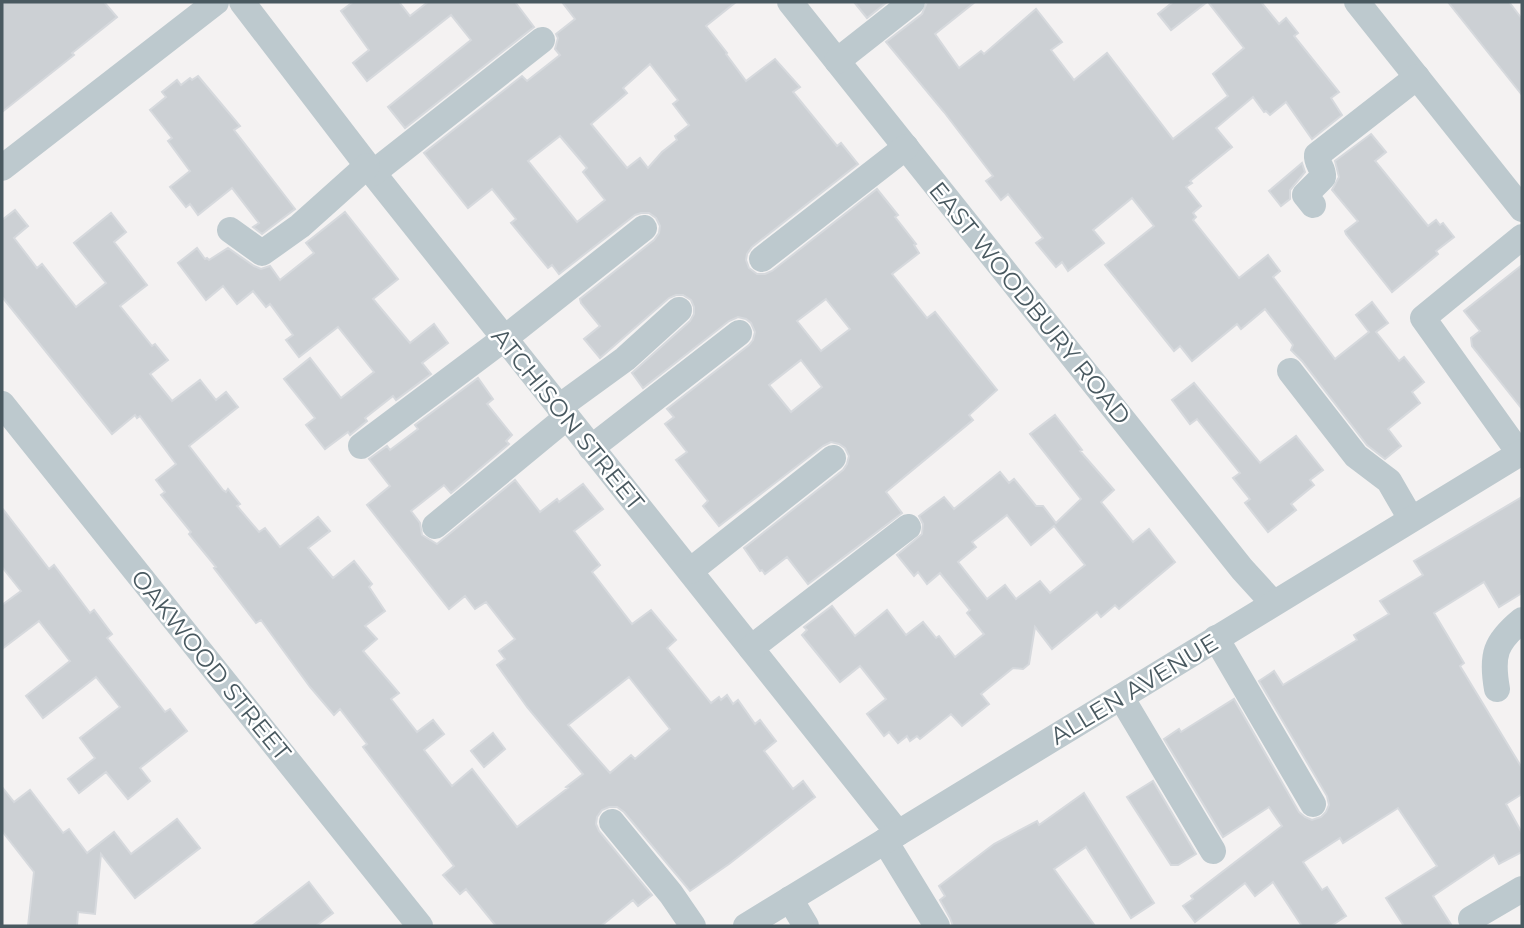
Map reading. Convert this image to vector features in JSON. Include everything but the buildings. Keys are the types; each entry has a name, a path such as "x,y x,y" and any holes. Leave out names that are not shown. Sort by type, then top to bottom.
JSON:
{"street":[{"path":"2,167 216,2"},
{"name":"ATCHISON STREET","path":"242,2 370,170 751,648 892,837 937,926"},
{"name":"EAST WOODBURY ROAD","path":"790,2 1242,569 1273,603"},
{"path":"838,61 912,2"},
{"path":"1357,2 1522,209"},
{"path":"230,230 262,253 542,40"},
{"path":"1313,205 1305,195 1323,177 1324,170 1317,160 1317,155 1417,77"},
{"path":"762,259 906,147"},
{"path":"361,446 505,338 644,228"},
{"path":"1521,453 1423,318 1522,237"},
{"path":"435,526 679,310"},
{"path":"596,454 743,339"},
{"path":"1290,371 1356,456 1389,481 1411,519"},
{"name":"OAKWOOD STREET","path":"2,404 420,926"},
{"name":"ALLEN AVENUE","path":"746,926 1521,453"},
{"path":"690,571 833,458"},
{"path":"751,648 908,527"},
{"path":"1497,689 1495,652 1506,633 1522,620"},
{"path":"1216,638 1313,804"},
{"path":"1121,696 1213,851"},
{"path":"612,822 671,894 693,926"},
{"path":"1471,919 1522,889"},
{"path":"790,899 806,926"}]}
